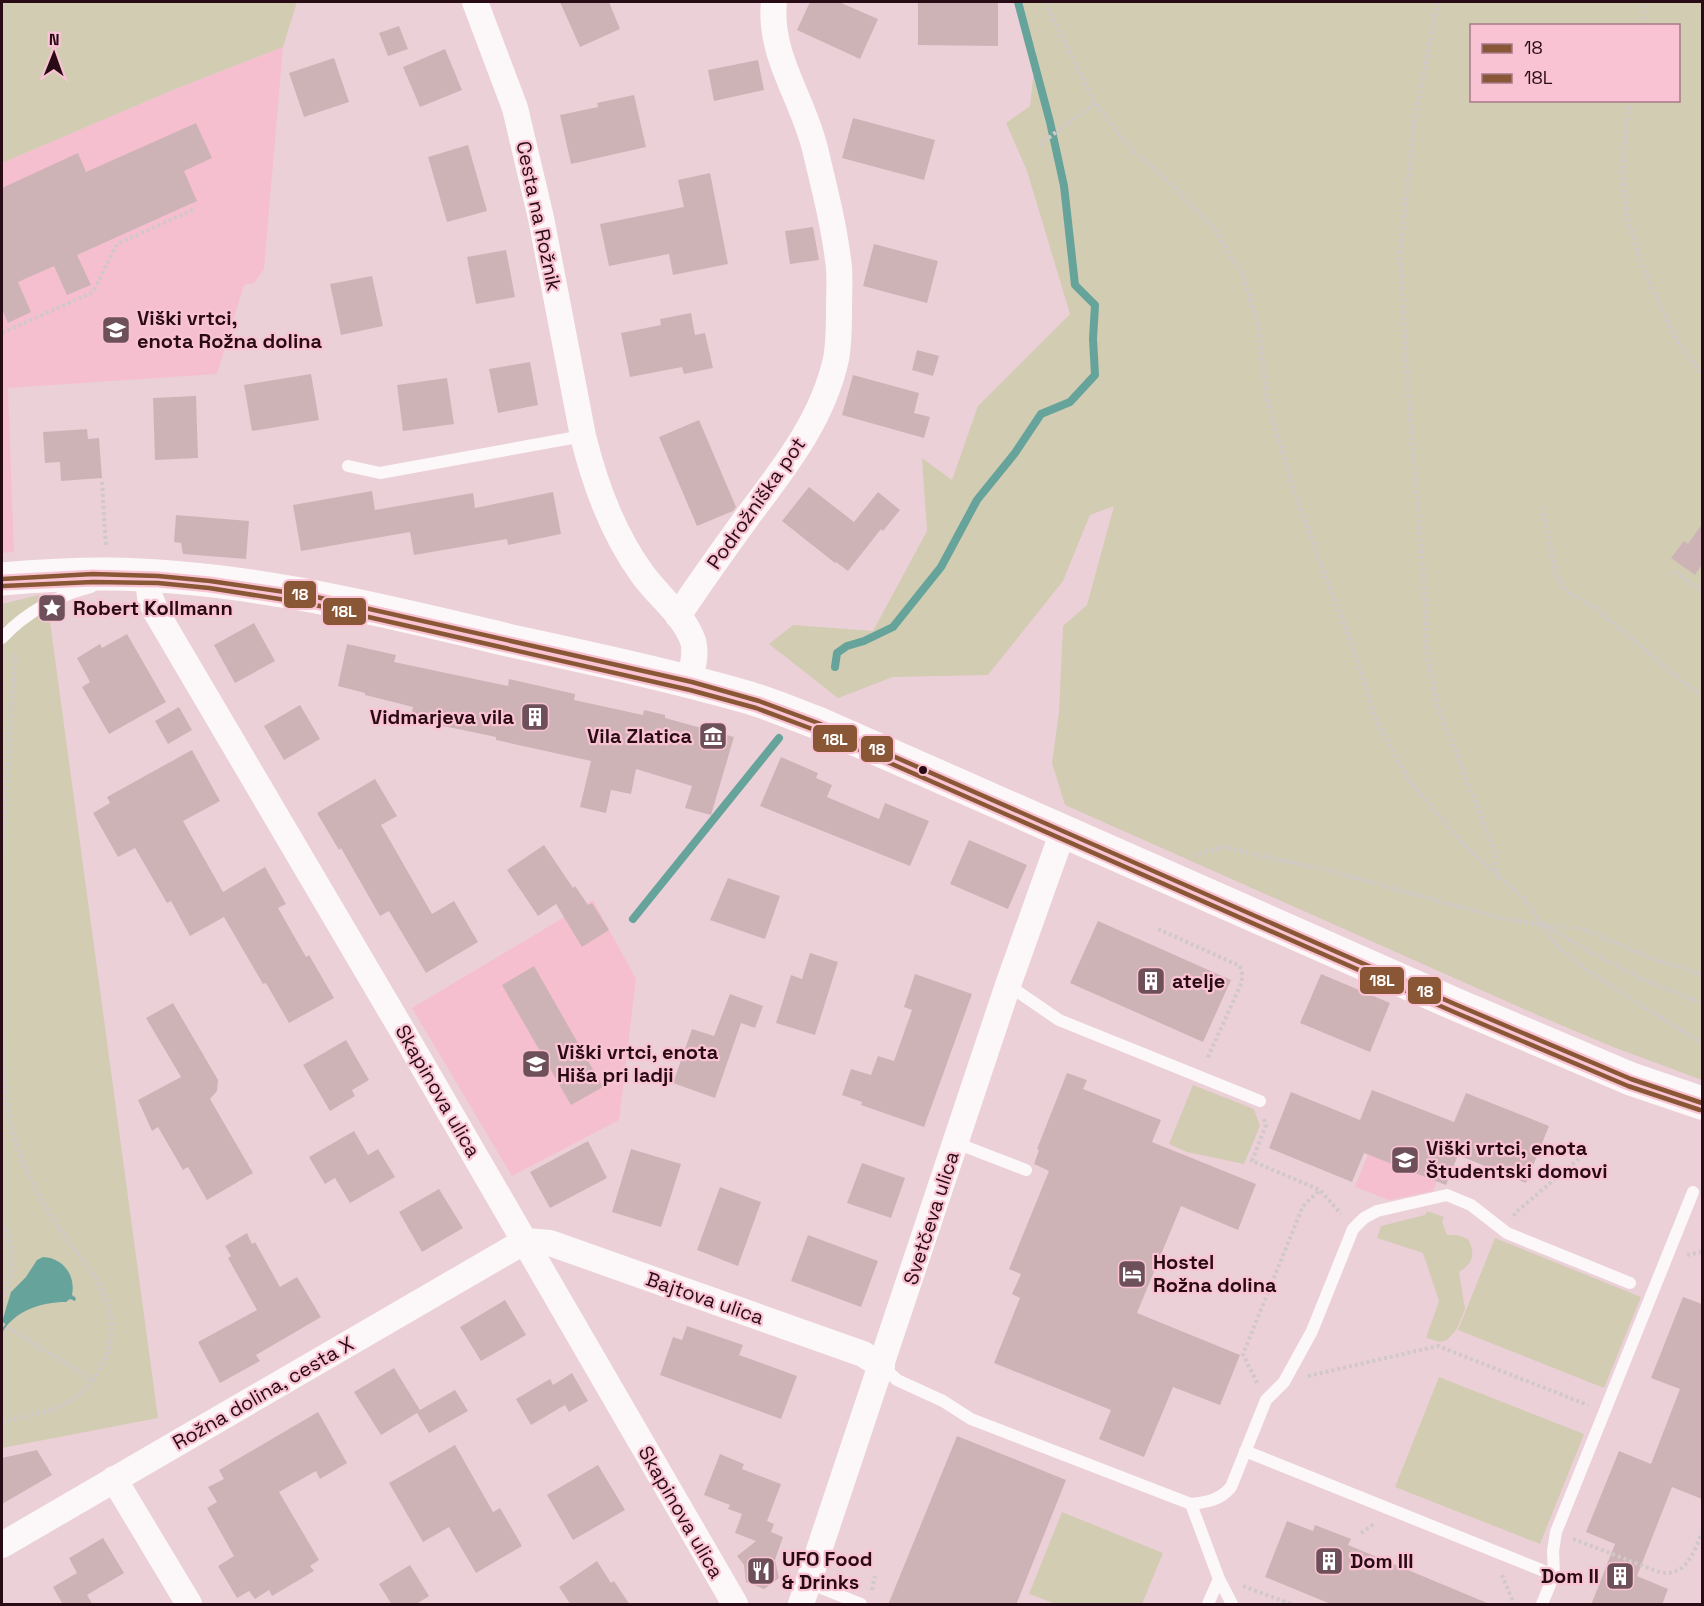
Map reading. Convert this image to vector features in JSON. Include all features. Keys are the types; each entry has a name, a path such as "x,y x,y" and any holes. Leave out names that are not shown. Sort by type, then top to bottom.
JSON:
{"main road":[{"path":"2,579 68,574 148,576 260,587 347,603 689,682 752,699 818,723 1610,1070 1702,1103"}],"street":[{"name":"Cesta na Rožnik","path":"475,2 515,108 541,218 583,436 604,504 643,575 688,630 695,648 689,682"},
{"name":"Podrožniška pot","path":"678,616 708,571 800,446 816,414 836,358 839,326 839,271 833,224 813,139 781,59 774,28 774,2"},
{"name":"Skapinova ulica","path":"148,576 150,597 156,612 525,1241 735,1605"},
{"name":"Svetčeva ulica","path":"805,1594 1008,985 1063,831"},
{"name":"Bajtova ulica","path":"525,1241 550,1244 584,1255 862,1354 882,1366"},
{"name":"Rožna dolina, cesta X","path":"2,1545 525,1241"},
{"path":"114,1479 189,1605"}],"lane":[{"path":"348,466 380,473 583,436"},
{"path":"2,638 17,622 44,603 73,592 148,576"},
{"path":"1008,985 1059,1020 1260,1101"},
{"path":"956,1143 1026,1170"},
{"path":"1542,1605 1554,1575 1553,1551 1556,1532 1605,1412 1641,1288 1693,1192"},
{"path":"882,1366 897,1380 943,1401 971,1419 1191,1504 1210,1502 1223,1496 1231,1487 1266,1400 1284,1382 1312,1331 1353,1228 1364,1218 1377,1211 1448,1195 1471,1205 1507,1233 1641,1288"},
{"path":"1245,1451 1554,1575"},
{"path":"1191,1504 1219,1579 1232,1605"},
{"path":"1208,1605 1219,1579"},
{"path":"805,1594 861,1605"}],"path":[{"path":"1045,2 1095,103 1130,148 1166,179 1212,226 1244,277 1258,331 1267,400 1294,492 1349,638 1378,724 1410,782 1462,843 1522,896 1558,947 1587,970 1639,1005 1702,1043"},
{"path":"1438,2 1415,117 1400,254 1408,393 1424,581 1426,648 1438,708 1495,852 1498,876"},
{"path":"1643,24 1644,2"},
{"path":"1631,102 1622,171 1627,218 1643,268 1676,339 1702,374"},
{"path":"1039,145 1095,103"},
{"path":"2,333 93,292 117,244 193,210"},
{"path":"102,482 106,549"},
{"path":"1542,507 1556,574 1567,592 1594,607 1694,691 1702,694"},
{"path":"1675,572 1702,591"},
{"path":"2,861 17,622"},
{"path":"1174,880 1193,856 1223,848 1330,871 1500,918 1580,928 1656,960 1702,974"},
{"path":"1544,925 1648,982 1702,1003"},
{"path":"1158,929 1240,966 1242,982 1199,1076"},
{"path":"2,1031 3,1068 8,1110 17,1148 55,1222 81,1255 105,1294 112,1315 112,1333 106,1357 94,1381 76,1397 58,1408 2,1421"},
{"path":"1260,1101 1266,1125 1252,1161 1320,1190 1353,1228"},
{"path":"1515,1213 1589,1150"},
{"path":"1266,1400 1243,1354 1303,1206 1320,1190"},
{"path":"2,1223 11,1244 13,1262 2,1300"},
{"path":"2,1324 94,1381"},
{"path":"1284,1382 1438,1346 1605,1412"},
{"path":"1556,1532 1665,1574 1672,1574 1682,1569 1688,1562 1702,1533"},
{"path":"872,1594 874,1576"},
{"path":"1219,1579 1256,1590 1291,1605"}],"shaded area":[{"path":"2,2 297,2 283,47 173,90 2,163"},
{"path":"1014,2 1702,2 1702,1080 1613,1047 1542,1017 1065,805 1052,763 1059,712 1063,626 1087,605 1114,506 1090,515 1063,581 988,675 893,677 838,698 769,644 793,625 873,631 927,531 922,458 952,480 978,406 1070,314 1027,171 1006,123 1030,106 1036,51"},
{"name":"Viški vrtci, enota Rožna dolina","path":"283,47 264,269 254,283 244,285 217,374 8,388 14,552 2,553 2,163 173,90"},
{"path":"39,595 49,614 158,1418 2,1448 2,604"},
{"name":"Viški vrtci, enota Hiša pri ladji","path":"593,900 636,979 619,1120 512,1176 412,1008"},
{"path":"1193,1085 1254,1109 1260,1126 1244,1164 1187,1152 1169,1144"},
{"name":"Viški vrtci, enota Študentski domovi","path":"1387,1106 1455,1133 1433,1191 1389,1200 1355,1187"},
{"path":"1427,1211 1444,1217 1442,1222 1447,1235 1457,1235 1468,1239 1472,1249 1470,1262 1459,1272 1465,1309 1457,1329 1447,1340 1441,1342 1426,1338 1439,1301 1423,1253 1377,1238 1381,1226 1425,1215"},
{"path":"1495,1238 1641,1297 1604,1388 1458,1330"},
{"path":"43,1257 62,1264 70,1274 72,1295 76,1298 75,1301 70,1299 66,1302 29,1309 7,1325 2,1333 2,1322 11,1292 26,1277 37,1260"},
{"path":"1439,1377 1584,1434 1540,1544 1395,1487"},
{"path":"1062,1512 1163,1553 1142,1604 1056,1604 1029,1594"}],"building":[{"path":"560,2 609,2 620,29 580,47"},
{"path":"810,2 839,2 878,19 860,59 797,30"},
{"path":"918,2 998,2 998,46 918,45"},
{"path":"399,26 408,49 388,56 379,33"},
{"path":"445,49 462,90 420,107 403,67"},
{"path":"334,58 349,102 304,117 289,73"},
{"path":"758,60 764,90 714,101 708,70"},
{"path":"634,95 646,147 571,164 560,115 598,107 597,103"},
{"path":"853,118 935,140 924,180 842,158"},
{"path":"196,123 212,158 184,171 197,201 77,255 91,285 67,295 54,266 18,282 31,312 8,323 2,309 2,188 78,153 86,172"},
{"path":"468,145 487,211 447,222 428,157"},
{"path":"710,173 728,264 673,275 669,254 609,266 600,224 684,207 678,180"},
{"path":"813,227 819,260 790,264 785,231"},
{"path":"874,244 938,261 927,303 863,286"},
{"path":"506,250 515,297 476,304 467,257"},
{"path":"372,276 383,326 341,335 330,284"},
{"path":"691,313 695,335 705,333 713,368 684,374 682,367 630,377 621,333 661,325 660,319"},
{"path":"917,350 939,356 933,376 912,370"},
{"path":"530,362 538,405 498,413 489,369"},
{"path":"311,374 319,420 252,431 244,385"},
{"path":"853,375 919,393 914,413 930,417 924,438 842,415"},
{"path":"447,378 454,424 403,431 397,385"},
{"path":"196,396 198,458 155,460 153,398"},
{"path":"699,420 736,507 733,511 697,526 659,437"},
{"path":"87,429 88,439 99,438 102,478 61,481 60,462 45,463 43,432"},
{"path":"809,487 854,522 878,492 900,510 883,531 881,529 848,571 782,521"},
{"path":"372,491 375,510 473,493 475,508 553,492 561,534 508,545 507,539 414,555 410,532 301,551 293,505"},
{"path":"176,515 249,521 246,559 183,554 181,543 174,542"},
{"path":"1702,524 1702,564 1695,575 1671,558 1684,541 1688,544"},
{"path":"254,623 275,661 235,683 214,645"},
{"path":"127,634 166,702 109,734 82,687 90,682 77,658 100,644 102,648"},
{"path":"347,644 396,655 394,662 508,686 509,679 575,694 574,700 643,715 644,710 734,737 711,815 685,808 692,786 636,769 631,794 611,790 606,813 580,807 591,761 496,740 496,737 410,719 413,707 338,686"},
{"path":"300,705 320,739 284,760 264,726"},
{"path":"179,707 192,730 168,744 155,721"},
{"path":"192,750 220,801 183,821 223,892 265,867 286,904 278,908 306,957 309,955 334,998 289,1023 224,917 190,936 171,901 167,903 135,848 118,857 93,813 110,803 107,797"},
{"path":"781,757 818,773 816,778 832,785 827,797 879,819 885,803 929,821 910,866 760,806"},
{"path":"375,779 397,816 381,825 432,914 454,901 478,942 426,973 389,911 380,916 341,848 339,850 317,813"},
{"path":"969,840 1027,865 1008,909 950,884"},
{"path":"544,845 573,888 575,886 588,905 592,903 609,930 582,947 556,904 538,916 507,870"},
{"path":"728,878 780,896 765,939 710,920"},
{"name":"atelje","path":"1098,921 1231,980 1203,1042 1070,983"},
{"path":"810,953 838,962 815,1035 776,1023 791,975 802,979"},
{"path":"534,966 603,1087 571,1105 502,985"},
{"path":"915,974 972,994 924,1127 861,1105 862,1102 842,1095 851,1069 871,1075 878,1056 894,1061 912,1010 904,1007"},
{"path":"1321,974 1390,1003 1370,1052 1300,1023"},
{"path":"730,994 763,1006 755,1028 741,1023 715,1098 673,1083 692,1029 714,1036"},
{"path":"173,1003 218,1080 217,1091 210,1099 253,1173 207,1200 188,1167 183,1170 158,1127 152,1131 138,1100 181,1077 146,1018"},
{"path":"346,1040 369,1080 352,1090 355,1096 330,1111 303,1065"},
{"path":"1067,1073 1087,1080 1083,1089 1161,1120 1152,1142 1256,1184 1238,1230 1181,1206 1137,1313 1240,1355 1220,1405 1173,1387 1144,1457 1099,1439 1111,1410 994,1363 1020,1298 1012,1294 1021,1274 1009,1269 1049,1171 1034,1164 1039,1150 1037,1149"},
{"path":"1372,1090 1454,1122 1466,1093 1549,1126 1526,1183 1458,1155 1446,1185 1364,1153 1352,1182 1269,1148 1291,1092 1360,1120"},
{"path":"354,1131 368,1155 378,1149 395,1177 350,1203 335,1178 325,1184 309,1157"},
{"path":"588,1141 607,1178 550,1208 530,1172"},
{"path":"631,1149 681,1164 661,1227 612,1212"},
{"path":"862,1163 905,1178 891,1218 847,1203"},
{"path":"720,1187 761,1202 738,1266 697,1250"},
{"path":"439,1189 463,1228 422,1252 399,1212"},
{"path":"247,1233 252,1244 255,1242 280,1287 297,1277 321,1317 256,1355 260,1361 220,1383 198,1342 257,1310 228,1258 231,1256 225,1246"},
{"path":"808,1235 878,1261 861,1307 791,1281"},
{"path":"1683,1297 1702,1304 1702,1499 1672,1487 1637,1576 1668,1589 1662,1605 1591,1605 1615,1544 1586,1532 1619,1451 1651,1464 1680,1389 1651,1378"},
{"path":"505,1300 526,1335 481,1361 460,1327"},
{"path":"687,1326 743,1345 739,1355 797,1376 781,1419 660,1375 673,1337 682,1340"},
{"path":"394,1368 420,1410 455,1390 468,1411 429,1433 417,1413 381,1435 354,1392"},
{"path":"572,1373 588,1401 569,1412 565,1405 531,1425 516,1399 550,1379 553,1385"},
{"path":"318,1412 347,1463 320,1479 316,1471 279,1492 319,1560 310,1566 314,1571 272,1596 269,1590 255,1599 249,1591 237,1598 218,1566 234,1556 207,1508 217,1502 208,1487 224,1479 219,1470"},
{"path":"957,1436 1066,1480 1016,1605 888,1605"},
{"path":"455,1445 493,1512 500,1508 522,1546 476,1573 449,1527 423,1542 389,1483"},
{"path":"37,1450 52,1475 2,1504 2,1458"},
{"path":"720,1454 744,1464 742,1469 781,1484 767,1521 774,1524 771,1532 783,1537 775,1560 779,1578 764,1589 746,1582 744,1565 737,1556 756,1541 735,1533 742,1514 728,1509 730,1505 704,1495"},
{"path":"598,1465 625,1510 573,1540 547,1495"},
{"name":"Dom III","path":"1287,1521 1313,1531 1315,1525 1351,1539 1348,1545 1492,1605 1333,1605 1265,1577"},
{"path":"103,1538 124,1573 87,1595 93,1605 63,1605 53,1587 77,1573 69,1558"},
{"path":"597,1561 611,1583 614,1581 630,1605 571,1605 559,1587"},
{"path":"410,1565 429,1596 415,1605 392,1605 379,1584"}],"waterway":[{"path":"835,667 837,653 847,646 864,641 893,627 941,567 977,500 1015,453 1041,414 1070,402 1095,375 1093,339 1095,305 1075,285 1064,186 1050,122 1018,2"},
{"path":"633,919 779,738"}],"transit line":[{"name":"18","path":"2,579 93,574 158,576 312,596 692,682 759,701 818,723 1457,1005 1631,1079 1702,1103"},
{"name":"18L","path":"3,586 93,582 158,583 209,588 311,604 690,690 756,708 815,730 1454,1012 1628,1086 1700,1110"}],"place":[{"name":"Viški vrtci, enota Rožna dolina","path":"116,330"},
{"name":"Robert Kollmann","path":"52,608"},
{"name":"Vidmarjeva vila","path":"535,717"},
{"name":"Vila Zlatica","path":"713,736"},
{"name":"atelje","path":"1151,981"},
{"name":"Viški vrtci, enota Hiša pri ladji","path":"536,1064"},
{"name":"Viški vrtci, enota Študentski domovi","path":"1405,1160"},
{"name":"Hostel Rožna dolina","path":"1132,1274"},
{"name":"Dom III","path":"1329,1561"},
{"name":"UFO Food & Drinks","path":"761,1571"},
{"name":"Dom II","path":"1620,1576"}]}
